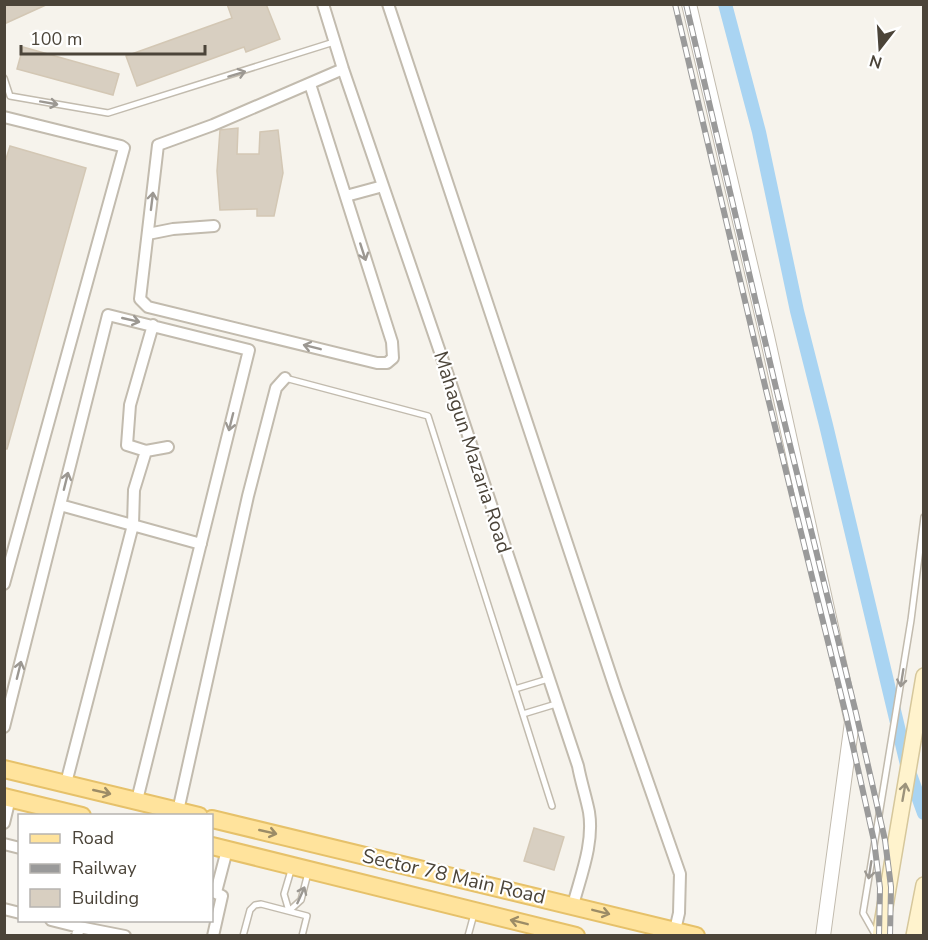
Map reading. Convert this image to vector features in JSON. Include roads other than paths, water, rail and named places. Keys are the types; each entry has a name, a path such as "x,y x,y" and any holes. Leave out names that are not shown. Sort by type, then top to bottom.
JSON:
{"main road":[{"path":"878,936 924,676"},
{"path":"4,769 191,814"},
{"path":"7,798 74,814"},
{"name":"Sector 78 Main Road","path":"213,819 573,904 696,936"},
{"name":"Sector 78 Main Road","path":"219,848 576,936"},
{"path":"390,890 378,880 384,868 398,863"},
{"path":"915,928 924,885"}],"street":[{"name":"Mahagun Mazaria Road","path":"323,4 578,766 589,814 588,849 573,904"},
{"path":"388,4 611,676 680,874 679,913 675,930"},
{"path":"689,4 767,336 852,722 823,936"},
{"path":"310,84 392,342 393,358 387,363 377,363 148,307 140,299 158,145 213,125 343,69"},
{"path":"4,117 124,148 4,584"},
{"path":"346,196 383,186"},
{"path":"148,234 173,229 214,226"},
{"path":"4,727 108,315 249,350 137,800"},
{"path":"153,325 130,405 127,445 146,451 168,447"},
{"path":"178,811 248,496 276,388 285,378"},
{"path":"66,783 133,525 134,490 146,451"},
{"path":"60,505 201,544"},
{"path":"4,823 7,798"},
{"path":"213,936 222,896 214,892 219,848"},
{"path":"54,922 78,931 125,936"}],"lane":[{"path":"4,78 10,96 108,113 334,42"},
{"path":"285,378 428,416 552,806"},
{"path":"878,936 863,913 911,620 924,517"},
{"path":"515,690 548,680"},
{"path":"523,714 556,704"},
{"path":"289,911 301,900 300,868"},
{"path":"289,911 284,894 300,868"},
{"path":"243,936 250,910 255,905 261,904 307,916 302,936"},
{"path":"468,936 475,911"}],"waterway":[{"path":"725,4 759,132 797,311 908,769 924,813"}],"railway":[{"path":"675,4 846,715 874,841 880,888 879,936"},
{"path":"686,4 885,840 891,887 890,936"}]}
